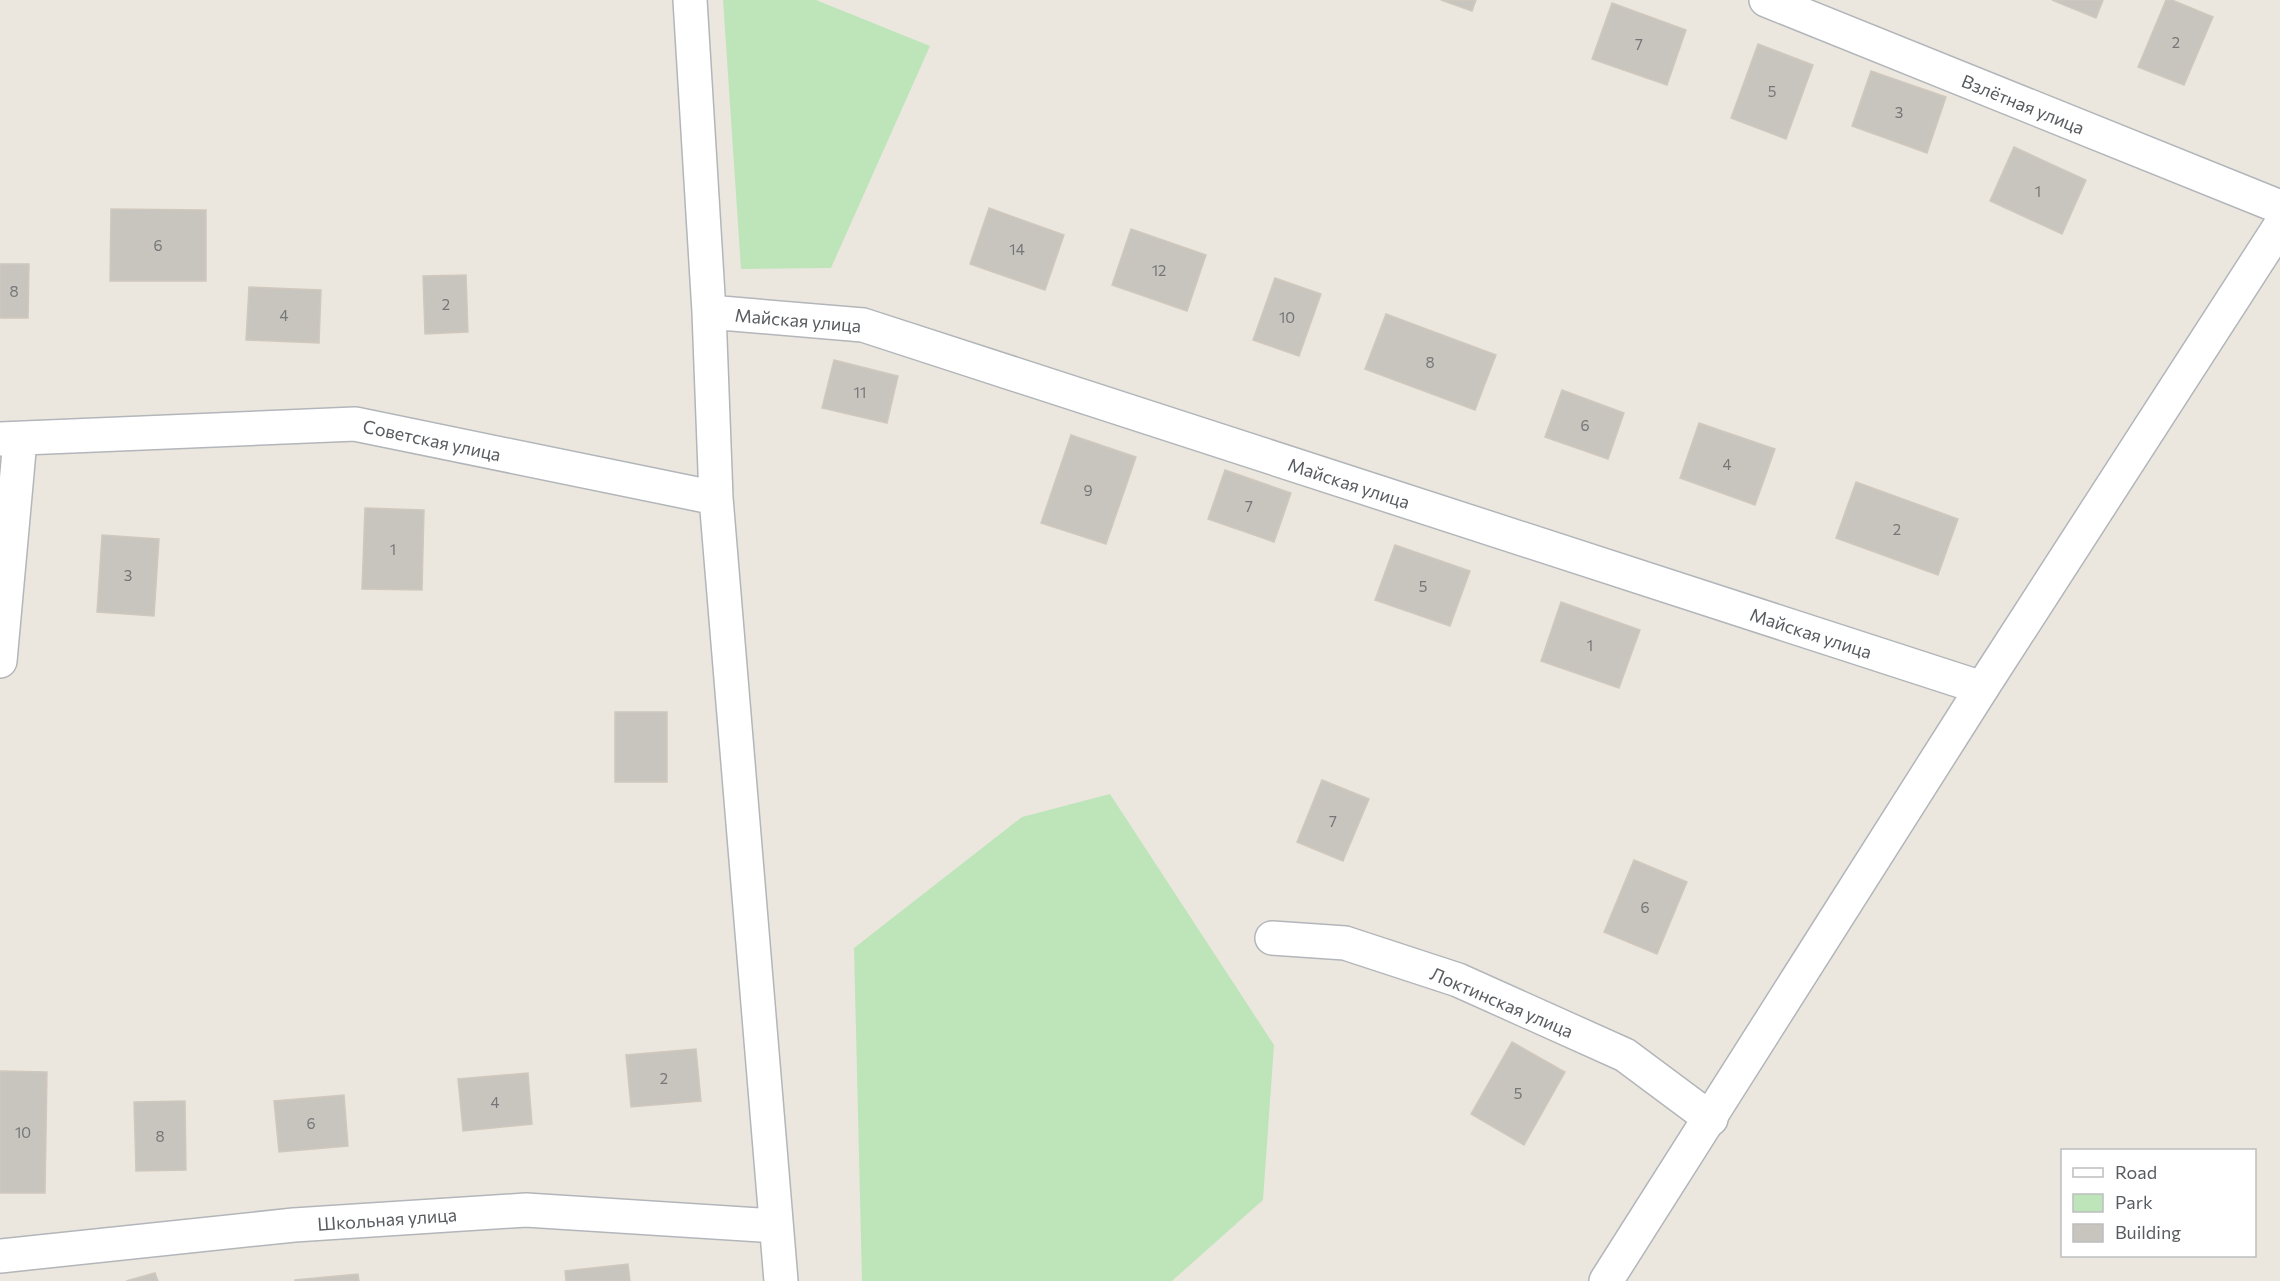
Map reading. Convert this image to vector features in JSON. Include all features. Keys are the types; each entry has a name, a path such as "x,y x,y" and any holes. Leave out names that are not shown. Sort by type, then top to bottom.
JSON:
{"street":[{"path":"690,0 709,312 716,498 781,1281"},
{"name":"Взлётная улица","path":"1766,0 2280,207"},
{"path":"1606,1281 1711,1119 1982,688 2280,226"},
{"name":"Майская улица","path":"709,312 863,325 1982,688"},
{"name":"Советская улица","path":"10,439 355,424 716,498"},
{"path":"0,661 10,439"},
{"name":"Локтинская улица","path":"1272,938 1345,943 1458,980 1625,1055 1711,1119"},
{"name":"Школьная улица","path":"0,1256 294,1225 526,1210 775,1226"}],"green space":[{"path":"723,0 816,0 930,46 831,268 741,269"},
{"path":"1110,794 1274,1045 1263,1200 1172,1281 862,1281 854,948 1022,817"}],"building":[{"path":"1441,0 1476,0 1472,11"},
{"path":"2052,0 2103,0 2096,18"},
{"path":"2166,0 2172,0 2213,17 2184,85 2138,67"},
{"path":"1612,3 1686,30 1667,85 1592,59"},
{"path":"1758,44 1813,65 1786,139 1731,118"},
{"path":"1871,71 1946,97 1927,153 1852,126"},
{"path":"2014,147 2086,180 2062,234 1990,201"},
{"path":"989,208 1064,235 1045,290 970,264"},
{"path":"111,209 206,210 206,281 110,281"},
{"path":"1131,229 1206,255 1187,311 1112,285"},
{"path":"0,264 29,264 28,318 0,318"},
{"path":"466,275 468,332 425,334 423,276"},
{"path":"1275,278 1321,294 1299,356 1253,340"},
{"path":"249,287 321,290 319,343 246,340"},
{"path":"1386,314 1496,355 1475,410 1365,369"},
{"path":"834,360 898,376 887,423 822,408"},
{"path":"1562,390 1624,413 1608,459 1545,437"},
{"path":"1699,423 1775,449 1755,505 1680,478"},
{"path":"1071,435 1136,457 1106,544 1041,523"},
{"path":"1225,470 1291,493 1274,542 1208,519"},
{"path":"1856,482 1958,519 1938,575 1836,538"},
{"path":"365,508 424,510 422,590 362,589"},
{"path":"102,535 159,539 154,616 97,612"},
{"path":"1395,545 1470,571 1450,626 1375,600"},
{"path":"1561,602 1640,630 1619,688 1541,661"},
{"path":"615,712 667,712 667,782 615,782"},
{"path":"1322,780 1369,799 1343,861 1297,842"},
{"path":"1634,860 1687,882 1657,954 1604,932"},
{"path":"1512,1042 1565,1072 1524,1145 1471,1114"},
{"path":"696,1049 701,1101 631,1107 626,1055"},
{"path":"0,1071 47,1072 45,1193 0,1193"},
{"path":"528,1073 532,1124 463,1131 458,1079"},
{"path":"344,1095 348,1146 279,1152 274,1101"},
{"path":"185,1101 186,1170 136,1171 134,1102"},
{"path":"628,1264 630,1281 566,1281 565,1271"},
{"path":"155,1273 158,1281 126,1281"},
{"path":"358,1274 359,1281 295,1281 295,1280"}]}
